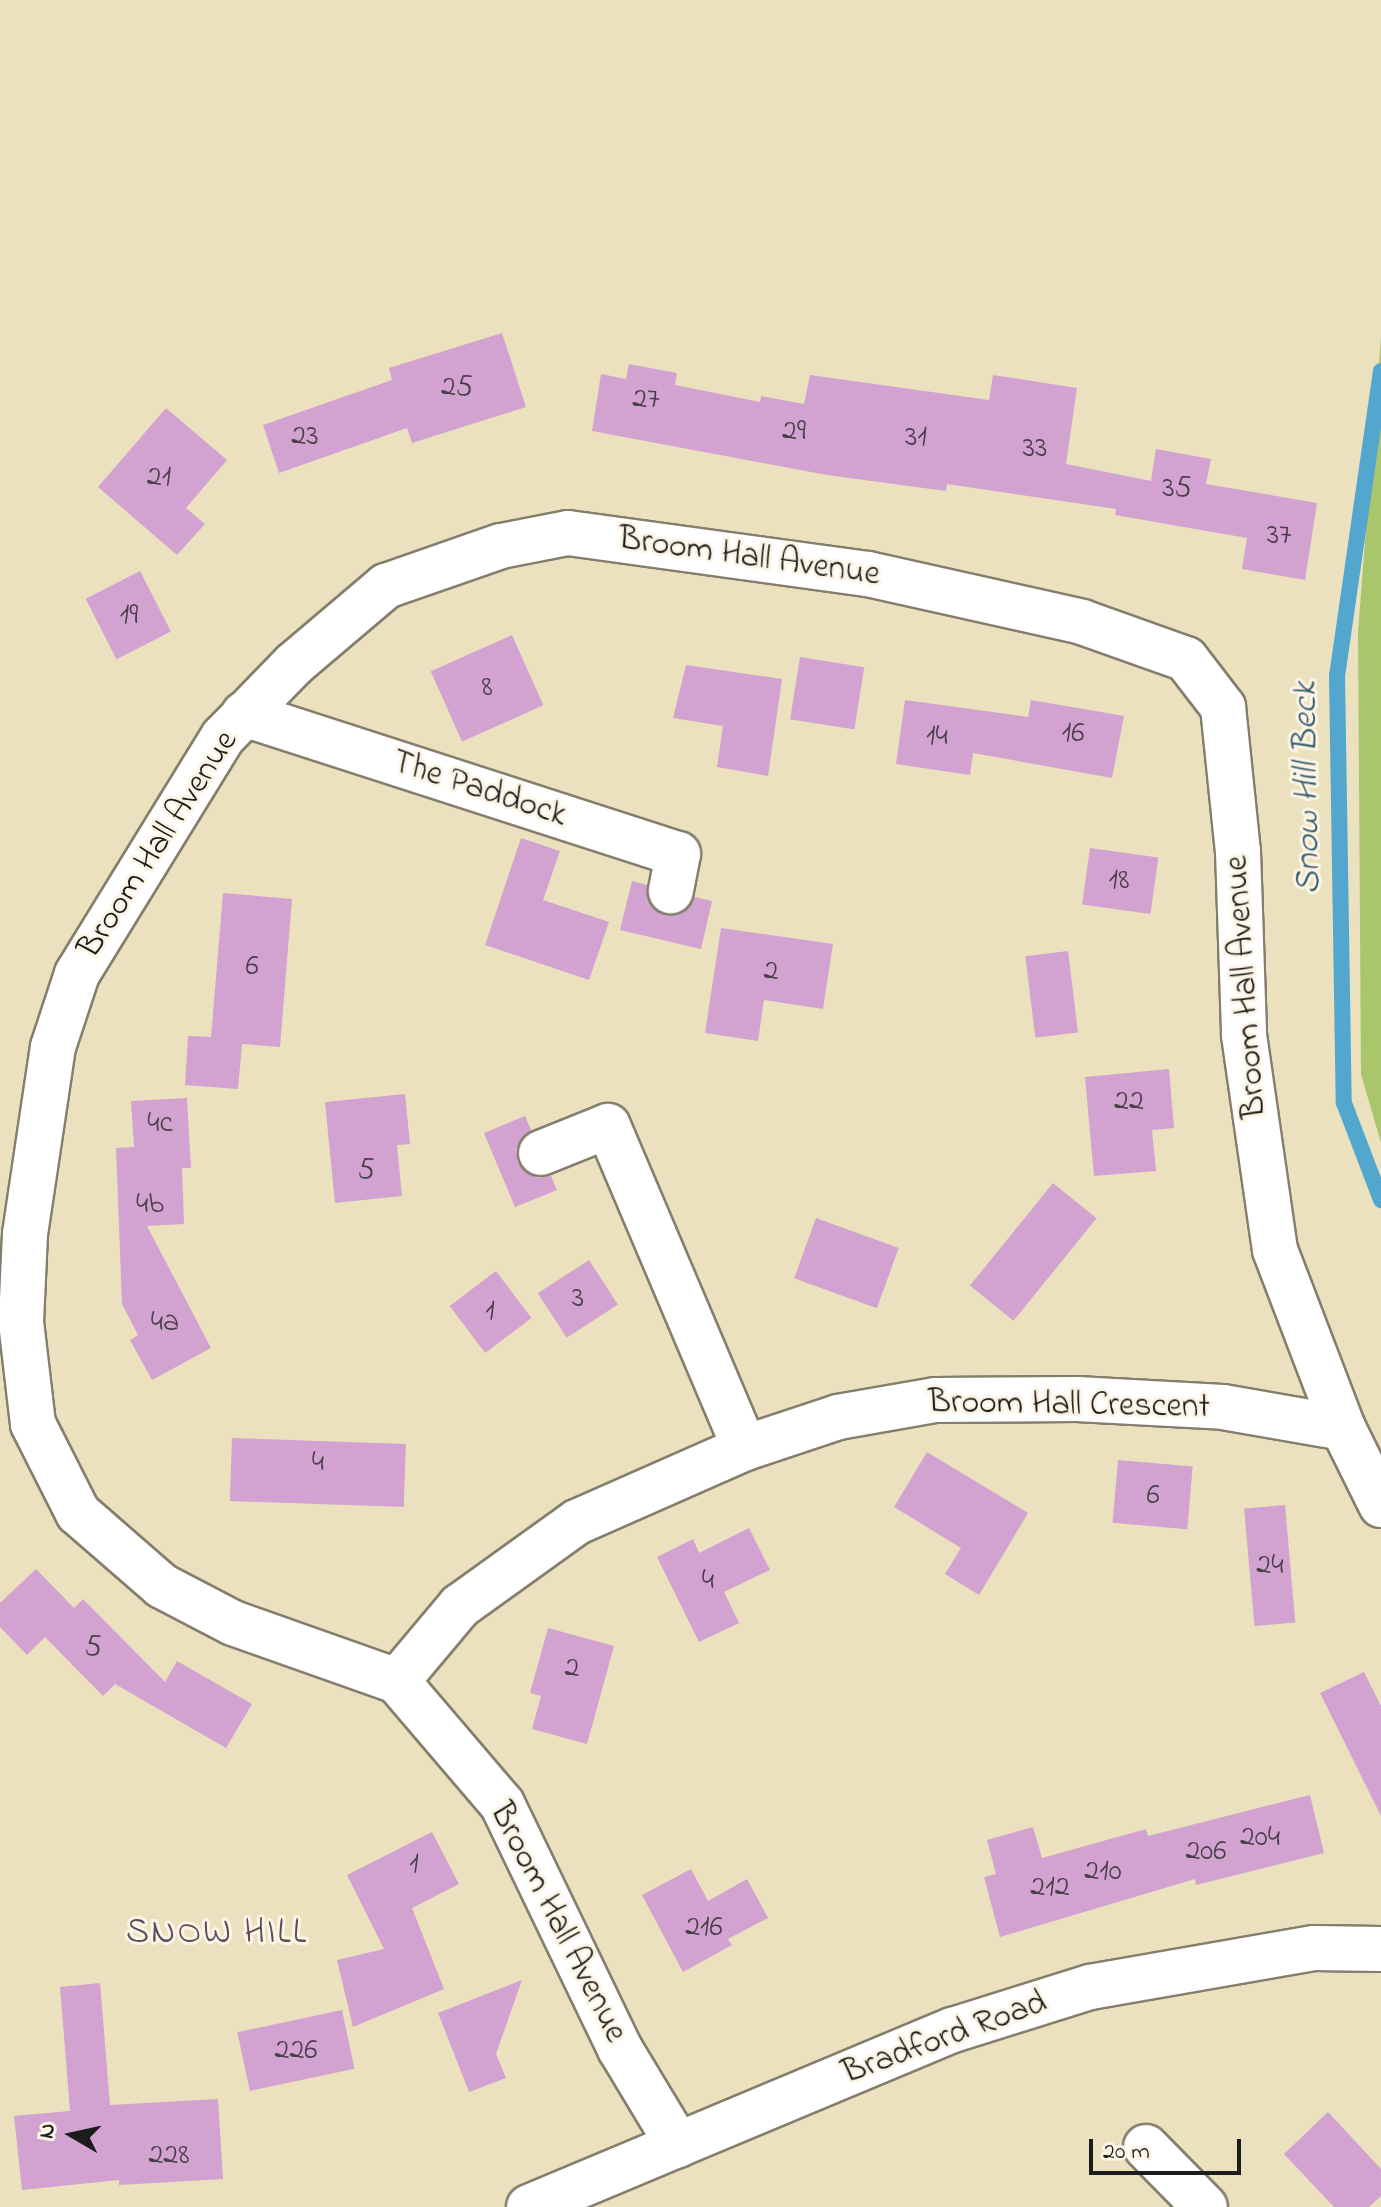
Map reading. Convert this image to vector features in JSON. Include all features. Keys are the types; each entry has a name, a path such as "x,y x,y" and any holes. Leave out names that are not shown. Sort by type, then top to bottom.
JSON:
{"street":[{"name":"Broom Hall Avenue","path":"678,2145 620,2049 502,1804 397,1681 233,1623 162,1586 78,1513 33,1424 21,1322 25,1234 53,1047 77,974 206,763 244,714 386,586 501,546 568,533 868,574 1082,622 1186,659 1223,707 1238,851 1244,1035 1275,1250 1343,1428 1381,1505"},
{"name":"The Paddock","path":"244,714 678,854 671,891"},
{"path":"541,1153 608,1126 745,1448"},
{"name":"Broom Hall Crescent","path":"397,1681 460,1606 577,1522 745,1448 838,1417 935,1400 1077,1399 1223,1407 1343,1428"},
{"name":"Bradford Road","path":"529,2207 953,2030 1090,1987 1314,1948 1381,1949"},
{"path":"1146,2147 1180,2199"}],"green space":[{"path":"1381,337 1381,1143 1361,1074 1358,632"}],"building":[{"path":"502,333 526,407 412,443 407,428 279,473 263,425 392,380 389,368"},
{"path":"629,364 677,373 675,385 760,402 761,396 804,404 810,375 989,400 993,375 1077,388 1066,464 1151,481 1156,449 1211,459 1206,484 1317,503 1305,580 1242,569 1247,538 1115,515 1116,509 947,484 946,491 827,475 592,431 601,374 626,379"},
{"path":"166,408 227,460 186,508 205,524 177,555 98,487"},
{"path":"140,571 171,632 117,659 86,599"},
{"path":"512,635 543,705 462,742 431,671"},
{"path":"800,657 864,667 854,729 790,719"},
{"path":"686,665 782,679 768,776 717,767 723,726 673,718"},
{"path":"905,700 1028,717 1031,700 1124,716 1112,778 973,753 970,775 896,764"},
{"path":"521,838 560,851 543,900 609,922 589,980 485,945"},
{"path":"1090,848 1158,858 1150,914 1082,904"},
{"path":"632,881 647,885 648,900 666,915 680,914 695,897 712,901 701,949 620,930"},
{"path":"223,893 292,899 280,1047 242,1044 238,1089 185,1085 188,1036 211,1037"},
{"path":"721,928 833,944 823,1009 764,1000 758,1041 705,1033"},
{"path":"1068,951 1078,1032 1035,1038 1025,956"},
{"path":"1169,1069 1174,1128 1152,1130 1156,1171 1094,1176 1085,1077"},
{"path":"405,1094 410,1144 397,1145 402,1196 335,1203 325,1102"},
{"path":"187,1098 191,1168 182,1168 184,1224 147,1226 211,1348 152,1380 130,1340 138,1335 122,1304 116,1148 134,1147 131,1101"},
{"path":"525,1116 531,1130 516,1149 518,1163 537,1178 551,1176 557,1190 515,1207 484,1133"},
{"path":"1053,1183 1097,1218 1013,1321 970,1286"},
{"path":"816,1218 899,1248 877,1308 794,1278"},
{"path":"589,1260 618,1304 567,1338 538,1293"},
{"path":"496,1271 532,1318 485,1353 450,1306"},
{"path":"232,1438 406,1444 404,1507 230,1501"},
{"path":"927,1452 1028,1513 979,1595 945,1574 961,1548 894,1507"},
{"path":"1118,1460 1193,1467 1187,1529 1113,1523"},
{"path":"1285,1505 1295,1623 1254,1626 1244,1509"},
{"path":"749,1528 770,1570 724,1592 739,1623 699,1642 657,1557 693,1539 699,1553"},
{"path":"36,1569 74,1608 83,1599 165,1682 177,1661 252,1704 226,1748 115,1684 103,1696 45,1637 27,1655 0,1627 0,1603"},
{"path":"548,1628 614,1646 587,1744 532,1729 541,1696 530,1693"},
{"path":"1364,1672 1381,1706 1381,1816 1320,1693"},
{"path":"1310,1795 1324,1853 1196,1885 1195,1879 1000,1937 984,1877 996,1874 987,1840 1033,1827 1042,1858 1146,1829 1148,1836"},
{"path":"432,1832 459,1884 412,1908 444,1989 353,2027 337,1960 384,1949 347,1875"},
{"path":"691,1869 708,1901 747,1879 768,1918 728,1939 732,1945 683,1972 642,1895"},
{"path":"522,1980 496,2054 506,2078 469,2092 438,2013"},
{"path":"100,1983 110,2105 218,2099 223,2179 119,2185 119,2180 22,2190 14,2116 70,2111 60,1987"},
{"path":"342,2010 354,2069 250,2091 237,2032"},
{"path":"1328,2112 1381,2169 1381,2196 1369,2207 1334,2207 1284,2154"}],"waterway":[{"name":"Snow Hill Beck","path":"1381,371 1337,675 1344,1103 1381,1200"}],"district":[{"name":"SNOW HILL","path":"217,1934"}]}
